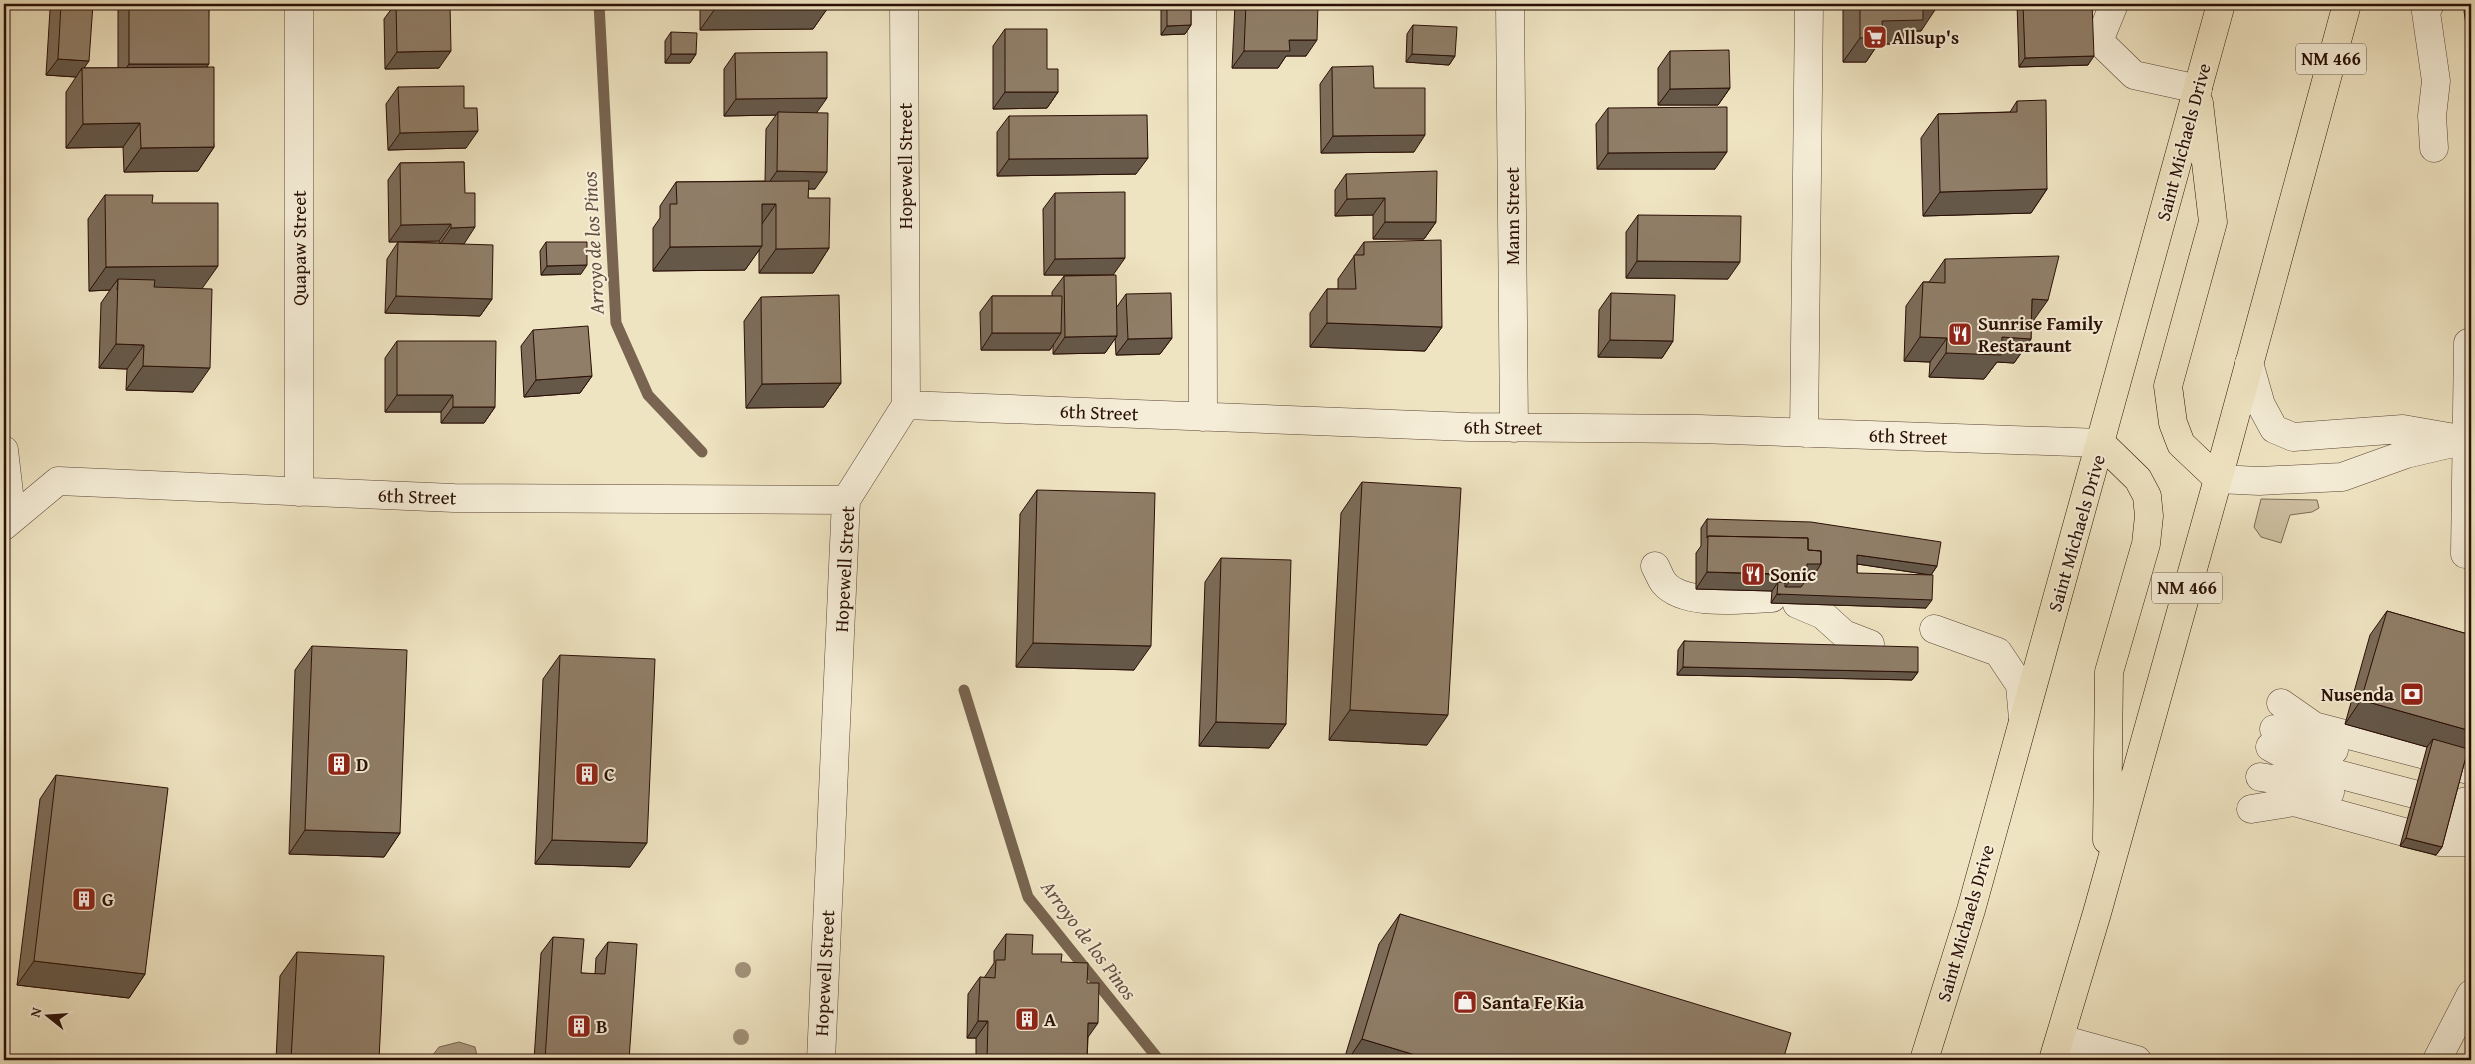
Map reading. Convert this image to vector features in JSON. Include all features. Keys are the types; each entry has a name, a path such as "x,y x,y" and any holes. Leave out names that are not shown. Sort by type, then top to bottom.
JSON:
{"main road":[{"name":"Saint Michaels Drive","path":"1924,1060 1971,910 2221,4"},
{"name":"NM 466","path":"2057,1050 2218,478 2347,4"},
{"path":"2198,89 2213,222 2168,386 2174,423 2181,444 2218,478"},
{"path":"2101,443 2138,479 2147,496 2149,516 2146,544 2109,672 2106,877"}],"street":[{"name":"Quapaw Street","path":"299,4 299,492"},
{"name":"Hopewell Street","path":"820,1060 846,500 906,405 904,4"},
{"path":"1202,4 1203,417"},
{"name":"Mann Street","path":"1510,4 1514,428"},
{"path":"1804,432 1809,4"},
{"path":"2114,4 2099,41 2134,75 2198,89"},
{"path":"2430,4 2426,12 2436,80 2432,116 2434,148"},
{"path":"2465,554 2468,343"},
{"path":"2249,363 2261,405 2274,429 2293,437 2403,429 2466,440"},
{"name":"6th Street","path":"906,405 1514,428 1804,432 2101,443"},
{"path":"2218,478 2259,481 2342,477 2406,454 2466,440"},
{"path":"4,450 8,523"},
{"name":"6th Street","path":"8,523 58,481 454,498 846,500"},
{"path":"1654,566 1665,584 1681,594 1704,599 1784,601 1823,615 1844,634 1870,644"},
{"path":"1934,629 1998,652 2020,685 2024,718"},
{"path":"2281,703 2414,794"},
{"path":"2272,738 2303,765 2414,794"},
{"path":"2260,777 2299,783 2414,794"},
{"path":"2251,809 2294,802 2414,794"},
{"path":"2459,800 2471,842"},
{"path":"2438,1060 2471,994"},
{"path":"2057,1050 2137,1060"}],"shaded area":[{"path":"2261,499 2317,500 2319,508 2312,512 2290,515 2281,543 2261,537 2254,527"},
{"path":"459,1042 475,1047 478,1060 429,1060 439,1047"}],"building":[{"path":"61,4 93,4 89,61 58,59"},
{"path":"129,4 209,4 209,64 129,64"},
{"path":"396,4 450,4 451,51 397,52"},
{"path":"717,4 830,4 830,5 717,6"},
{"path":"1167,4 1191,4 1191,25 1167,26"},
{"path":"1246,4 1318,4 1317,40 1289,40 1290,51 1244,51"},
{"path":"1860,4 1937,4 1937,7 1923,7 1923,20 1882,21 1883,37 1860,38"},
{"path":"2023,4 2092,4 2094,56 2025,58"},
{"path":"1413,25 1457,27 1455,56 1412,54"},
{"path":"1005,29 1047,29 1047,69 1058,69 1058,92 1005,92"},
{"path":"671,32 697,33 696,54 671,54"},
{"path":"1729,50 1730,88 1670,89 1670,51"},
{"path":"827,52 827,98 736,99 735,53"},
{"path":"1373,66 1374,88 1425,88 1425,135 1333,136 1332,67"},
{"path":"214,67 214,147 141,148 140,123 83,124 82,68"},
{"path":"464,86 464,108 477,108 478,131 400,133 398,87"},
{"path":"2046,100 2047,189 1940,192 1938,114 2017,112 2017,101"},
{"path":"1727,107 1727,152 1608,153 1608,108"},
{"path":"778,112 828,113 827,172 777,171"},
{"path":"1147,115 1148,158 1009,159 1009,116"},
{"path":"464,162 465,193 475,193 475,227 451,228 451,224 401,225 400,163"},
{"path":"1437,171 1436,222 1385,222 1385,198 1347,199 1346,174"},
{"path":"809,181 808,198 830,198 829,248 776,249 776,204 762,204 762,246 670,247 670,204 677,204 676,182"},
{"path":"1125,192 1125,258 1055,259 1055,193"},
{"path":"105,195 153,195 152,203 218,203 218,266 106,267"},
{"path":"1638,215 1741,216 1740,262 1637,261"},
{"path":"1441,240 1442,327 1327,323 1327,289 1356,289 1354,255 1364,255 1364,242"},
{"path":"398,242 493,245 492,299 396,296"},
{"path":"546,242 587,242 587,265 547,266"},
{"name":"Sunrise Family Restaraunt","path":"2059,256 2048,300 2032,299 2031,339 2002,337 2001,355 1946,353 1947,338 1920,337 1923,282 1945,283 1945,259"},
{"path":"1116,275 1117,336 1065,337 1064,276"},
{"path":"118,279 155,280 154,287 212,289 210,368 143,366 144,345 116,344"},
{"path":"1171,293 1172,338 1128,339 1126,294"},
{"path":"1611,293 1675,295 1673,341 1610,340"},
{"path":"839,295 841,383 762,384 761,297"},
{"path":"992,296 1062,296 1061,333 992,333"},
{"path":"588,326 592,376 536,380 533,330"},
{"path":"397,341 496,341 495,407 453,407 453,395 397,395"},
{"path":"1362,482 1461,488 1448,715 1350,710"},
{"path":"1037,490 1155,493 1151,646 1033,643"},
{"path":"1707,519 1811,522 1941,542 1937,566 1857,555 1857,573 1933,575 1932,600 1777,594 1778,582 1785,583 1785,587 1801,587 1807,579 1807,572 1816,572 1821,564 1821,551 1808,550 1808,538 1708,536 1707,538"},
{"path":"1708,536 1808,538 1808,550 1821,551 1821,564 1807,564 1807,579 1791,579 1791,575 1784,574 1707,572"},
{"path":"1221,558 1291,560 1286,724 1216,722"},
{"name":"Nusenda","path":"2387,611 2471,635 2471,731 2361,700"},
{"path":"1684,641 1918,647 1918,672 1683,667"},
{"name":"D","path":"312,646 407,650 400,833 305,830"},
{"name":"C","path":"560,655 655,659 647,843 552,840"},
{"path":"2433,739 2468,749 2442,847 2406,838"},
{"name":"G","path":"56,775 168,788 145,974 34,961"},
{"name":"Santa Fe Kia","path":"1400,914 1791,1033 1783,1060 1432,1060 1362,1039"},
{"name":"A","path":"1006,934 1033,935 1032,954 1062,954 1061,962 1088,963 1087,983 1099,983 1098,1023 1088,1023 1087,1060 987,1060 988,1021 978,1021 980,977 995,978 996,960 1005,960"},
{"name":"B","path":"553,937 584,939 581,973 605,974 608,942 637,944 629,1060 545,1060"},
{"path":"297,952 384,956 379,1060 291,1060"}],"waterway":[{"name":"Arroyo de los Pinos","path":"599,4 616,323 648,395 702,452"},
{"name":"Arroyo de los Pinos","path":"964,690 1028,897 1159,1060"}],"place":[{"name":"Allsup's","path":"1875,37"},
{"name":"Sunrise Family Restaraunt","path":"1960,334"},
{"name":"Sonic","path":"1753,574"},
{"name":"Nusenda","path":"2412,694"},
{"name":"D","path":"339,764"},
{"name":"C","path":"587,774"},
{"name":"G","path":"84,899"},
{"name":"Santa Fe Kia","path":"1465,1002"},
{"name":"A","path":"1027,1019"},
{"name":"B","path":"579,1026"}]}
